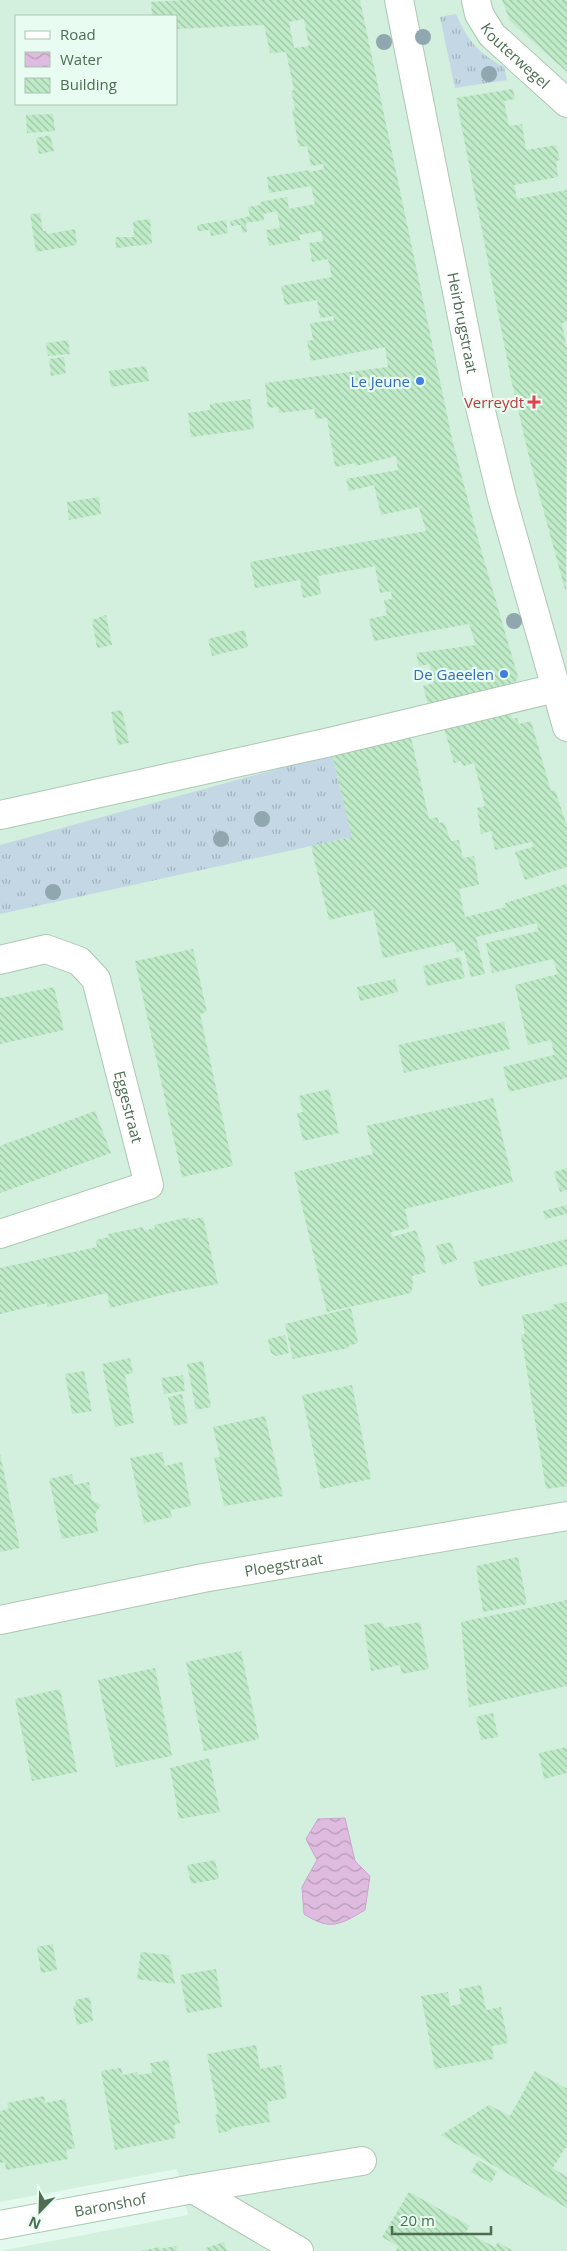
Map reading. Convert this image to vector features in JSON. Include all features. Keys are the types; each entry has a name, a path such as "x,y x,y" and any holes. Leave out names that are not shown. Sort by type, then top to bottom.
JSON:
{"street":[{"name":"Heirbrugstraat","path":"399,0 480,408 502,498 567,727"},
{"name":"Kouterwegel","path":"476,0 479,14 492,35 567,103"},
{"path":"0,815 320,744 556,688"},
{"name":"Eggestraat","path":"0,960 46,949 79,961 96,979 149,1185 0,1234"},
{"name":"Ploegstraat","path":"0,1620 203,1578 567,1516"},
{"name":"Baronshof","path":"0,2225 192,2189 362,2161"},
{"path":"192,2189 299,2251"}],"shaded area":[{"path":"0,0 567,0 567,2251 0,2251 188,2215 177,2169 0,2202"}],"green space":[{"path":"456,14 465,32 475,45 487,57 504,67 507,80 455,88 440,17"},
{"path":"332,754 352,837 0,914 0,845"}],"water":[{"path":"345,1818 355,1861 370,1876 365,1910 342,1922 335,1924 321,1923 304,1914 302,1887 317,1860 306,1839 318,1819"}],"building":[{"path":"185,0 360,0 453,443 480,546 518,677 515,683 429,708 423,686 434,683 429,664 419,666 416,653 476,645 469,624 374,641 369,619 387,615 384,600 392,599 391,591 380,593 375,566 318,576 321,594 303,598 300,580 255,588 250,562 426,531 419,507 381,515 374,485 349,491 346,479 398,470 396,456 356,466 355,463 335,467 327,418 316,419 314,409 279,413 278,407 268,408 265,383 388,367 385,347 311,361 307,341 313,340 310,323 334,320 333,316 320,318 317,300 285,305 281,286 332,277 328,259 312,262 309,243 323,241 321,231 299,235 300,240 269,246 266,230 280,228 277,211 263,214 264,220 246,223 247,232 242,233 241,225 231,226 230,221 250,216 248,207 261,205 260,202 287,197 289,209 315,204 311,186 269,193 267,177 324,169 323,164 311,166 307,146 299,147 292,109 295,109 291,91 294,90 286,52 270,53 264,25 178,29 178,15 152,15 151,2","holes":["304,19 309,46 294,48 289,22"]},
{"path":"502,0 567,0 567,72 510,21"},
{"path":"513,89 515,99 504,101 509,126 522,124 526,150 556,145 560,160 556,161 558,177 514,185 517,199 567,190 567,322 562,323 567,350 566,593 530,461 511,379 456,98"},
{"path":"53,114 55,131 27,133 26,115"},
{"path":"50,135 54,151 39,154 36,138"},
{"path":"40,213 43,231 46,231 47,234 75,229 77,245 36,252 30,214"},
{"path":"150,219 152,244 116,248 115,237 134,237 133,221"},
{"path":"226,220 228,233 211,236 210,230 198,231 197,225"},
{"path":"68,340 70,354 48,356 46,343"},
{"path":"64,357 66,373 51,376 49,359"},
{"path":"146,366 149,381 111,387 109,371"},
{"path":"250,399 254,429 191,437 188,413 210,410 210,404"},
{"path":"99,497 101,514 69,520 67,502"},
{"path":"106,615 112,645 97,648 92,620"},
{"path":"245,630 248,647 212,656 208,639"},
{"path":"122,710 129,743 118,745 111,712"},
{"path":"510,711 512,719 517,718 519,724 531,721 551,791 555,790 567,826 567,867 525,880 515,852 533,847 532,842 495,850 491,831 481,834 477,808 485,806 474,763 463,766 461,761 454,763 443,724"},
{"path":"410,733 429,819 438,817 439,823 444,822 451,841 459,840 463,858 474,856 479,885 459,889 465,917 506,907 505,903 567,884 567,1078 509,1092 503,1067 554,1055 551,1040 528,1045 515,985 558,974 553,959 492,973 486,943 538,931 537,923 476,937 485,974 471,977 464,950 457,952 454,942 383,958 373,910 329,920 311,846 352,837 332,754"},
{"path":"193,949 207,1012 200,1014 233,1166 182,1177 135,961"},
{"path":"460,957 465,978 427,986 423,966"},
{"path":"395,979 398,992 360,1001 357,987"},
{"path":"54,987 64,1030 0,1044 0,998"},
{"path":"504,1022 510,1049 404,1073 398,1045"},
{"path":"329,1089 339,1133 303,1141 297,1113 303,1112 299,1096"},
{"path":"493,1098 513,1182 405,1209 409,1228 391,1232 392,1237 416,1230 426,1261 423,1262 426,1272 412,1276 411,1293 327,1312 294,1172 373,1154 366,1126"},
{"path":"95,1111 111,1153 0,1193 0,1146"},
{"path":"567,1168 567,1190 560,1192 554,1172"},
{"path":"567,1205 567,1214 545,1219 543,1211"},
{"path":"189,1217 190,1220 203,1217 218,1284 170,1293 110,1308 107,1293 47,1307 47,1303 0,1314 0,1268 97,1247 96,1240 109,1237 108,1234 143,1227 144,1231 155,1228 154,1225"},
{"path":"567,1239 567,1265 480,1287 473,1262"},
{"path":"451,1242 457,1260 442,1265 436,1245"},
{"path":"567,1302 567,1486 546,1489 521,1335 525,1334 522,1315 554,1309 552,1305"},
{"path":"351,1308 358,1343 348,1346 349,1348 293,1359 285,1324"},
{"path":"285,1335 289,1353 276,1356 271,1353 268,1339"},
{"path":"130,1358 133,1373 125,1375 134,1423 115,1427 102,1364"},
{"path":"203,1361 211,1407 196,1410 187,1364"},
{"path":"84,1371 92,1411 72,1414 65,1374"},
{"path":"183,1375 185,1391 164,1394 161,1378"},
{"path":"352,1385 371,1479 321,1489 302,1395"},
{"path":"182,1394 188,1423 174,1426 168,1397"},
{"path":"265,1416 283,1496 224,1506 214,1457 220,1457 213,1427"},
{"path":"162,1452 165,1466 182,1462 191,1506 170,1510 172,1517 144,1523 130,1458"},
{"path":"0,1454 20,1548 0,1552"},
{"path":"72,1474 74,1485 89,1482 92,1500 101,1505 95,1514 98,1532 62,1539 49,1479"},
{"path":"518,1557 527,1604 483,1612 476,1566"},
{"path":"567,1600 567,1686 469,1707 461,1622"},
{"path":"382,1622 384,1628 420,1622 429,1669 402,1674 400,1665 371,1671 364,1625"},
{"path":"241,1651 259,1739 204,1751 186,1662"},
{"path":"155,1668 172,1756 116,1767 98,1680"},
{"path":"60,1689 77,1772 32,1781 15,1699"},
{"path":"493,1713 498,1737 481,1740 476,1717"},
{"path":"567,1747 567,1773 544,1779 539,1753"},
{"path":"209,1758 220,1812 179,1819 170,1768"},
{"path":"215,1860 219,1879 191,1884 187,1865"},
{"path":"53,1944 57,1970 41,1973 37,1947"},
{"path":"141,1952 169,1955 175,1984 137,1979"},
{"path":"216,1969 222,2007 187,2013 180,1975"},
{"path":"481,1985 486,2010 501,2007 508,2043 492,2046 494,2059 435,2069 421,1996 448,1992 450,2006 461,2004 459,1989"},
{"path":"90,1997 93,2021 77,2025 73,2006 76,2005 75,2000"},
{"path":"256,2045 260,2069 281,2065 287,2098 267,2102 270,2122 232,2128 229,2131 219,2133 215,2115 218,2114 207,2054"},
{"path":"168,2060 180,2123 174,2125 176,2138 115,2150 101,2071 121,2068 123,2075 137,2072 138,2075 152,2073 150,2063"},
{"path":"535,2071 567,2089 567,2148 565,2148 553,2168 567,2177 567,2208 441,2135 489,2105 510,2116"},
{"path":"44,2096 45,2103 65,2099 75,2148 66,2150 68,2159 6,2170 5,2162 0,2163 0,2111 9,2109 7,2103"},
{"path":"478,2160 497,2171 491,2183 471,2172"},
{"path":"409,2192 470,2226 466,2232 495,2247 498,2242 513,2251 396,2251 398,2246 382,2237"},
{"path":"224,2242 227,2251 207,2251 206,2248"},
{"path":"176,2246 177,2251 141,2251 159,2247 159,2249"}],"place":[{"name":"Le Jeune","path":"420,381"},
{"name":"Verreydt","path":"534,402"},
{"name":"De Gaeelen","path":"504,674"}]}
